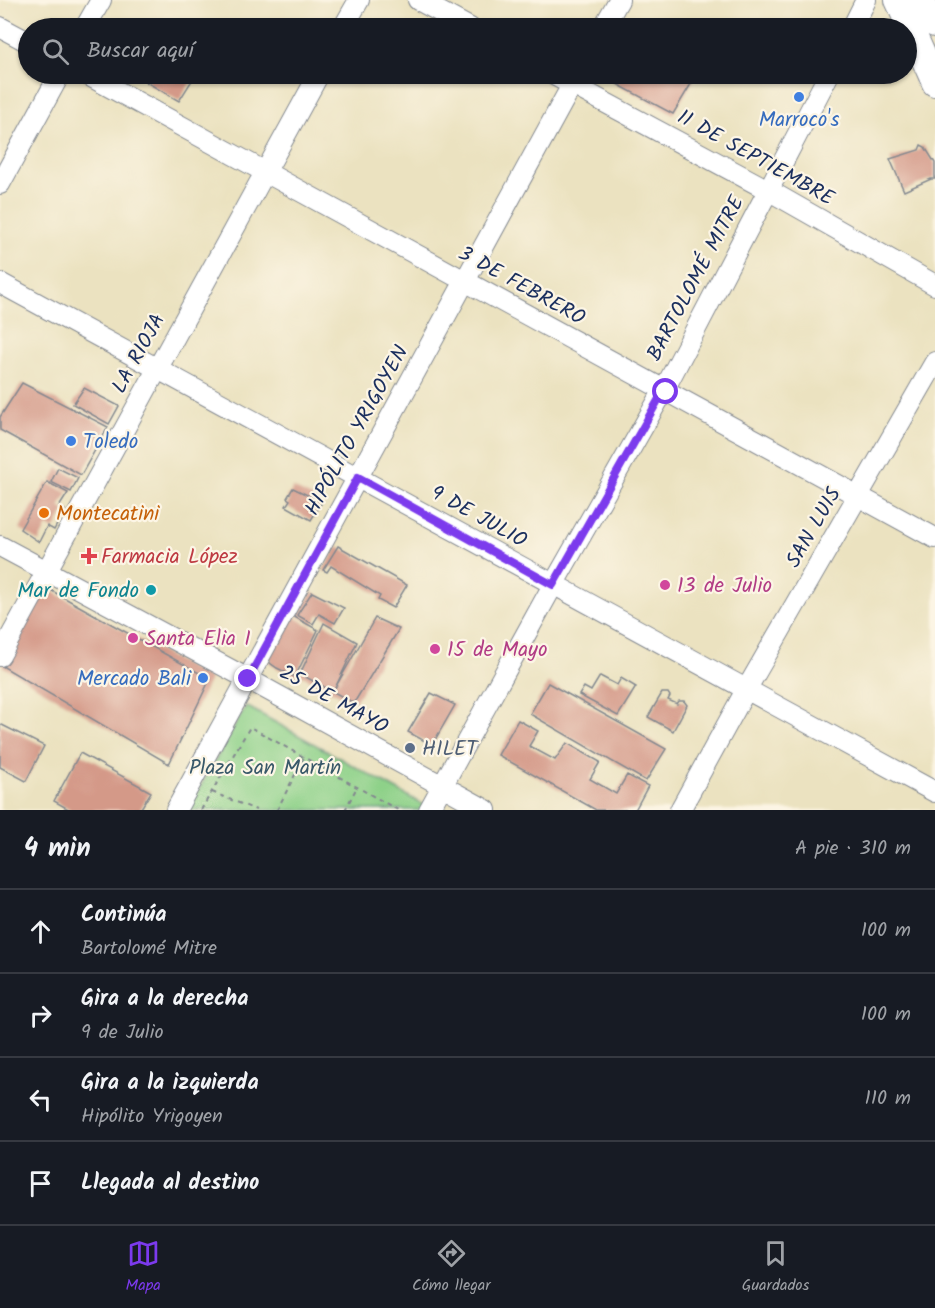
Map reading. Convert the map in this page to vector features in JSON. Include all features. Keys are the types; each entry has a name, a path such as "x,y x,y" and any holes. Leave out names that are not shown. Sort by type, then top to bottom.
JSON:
{"main road":[{"path":"898,0 906,18"},
{"path":"920,0 935,24"},
{"path":"917,43 935,83"}],"street":[{"path":"90,18 100,0"},
{"path":"349,18 359,0"},
{"path":"418,0 451,18"},
{"path":"608,18 618,0"},
{"path":"857,18 866,0"},
{"path":"0,27 18,37"},
{"path":"0,184 55,84"},
{"name":"3 DE FEBRERO","path":"104,84 935,538"},
{"name":"LA RIOJA","path":"0,656 313,84"},
{"name":"HIPÓLITO YRIGOYEN","path":"176,810 572,84"},
{"name":"11 DE SEPTIEMBRE","path":"584,84 935,285"},
{"name":"BARTOLOMÉ MITRE","path":"429,810 664,390 823,84"},
{"name":"9 DE JULIO","path":"0,283 935,792"},
{"name":"SAN LUIS","path":"680,810 746,690 935,362"},
{"name":"25 DE MAYO","path":"0,546 486,810"}],"path":[{"path":"201,810 250,727 398,810"},
{"path":"277,810 304,757"},
{"path":"345,810 357,787"},
{"path":"212,792 256,810"}],"green space":[{"name":"Plaza San Martín","path":"246,706 433,810 187,810"}],"building":[{"path":"149,84 190,84 179,101"},
{"path":"617,84 691,84 673,114"},
{"path":"921,145 925,147 935,163 935,179 904,191 890,159 919,150"},
{"path":"22,383 108,427 81,475 0,430 0,417"},
{"path":"84,388 119,406 109,424 73,404"},
{"path":"58,468 78,478 71,492 51,482"},
{"path":"47,482 68,493 59,507 65,510 54,530 47,526 39,542 20,529"},
{"path":"293,488 322,502 311,520 286,506 290,500 287,498"},
{"path":"338,546 407,585 393,608 378,600 380,596 331,566 327,572 323,570"},
{"path":"45,587 210,679 169,764 2,666"},
{"path":"312,592 344,608 335,623 319,614 313,624 297,615"},
{"path":"291,615 318,630 295,677 270,663 269,657"},
{"path":"375,618 399,629 354,703 300,674 324,623 357,642 335,688"},
{"path":"600,676 617,685 621,678 636,687 618,716 579,695 584,687 591,691"},
{"path":"548,683 666,749 646,781 530,714"},
{"path":"431,693 455,705 432,745 408,732"},
{"path":"662,693 668,693 670,696 668,700 677,704 679,701 684,701 687,705 673,731 648,717"},
{"path":"518,720 538,731 529,746 555,760 567,743 600,762 590,779 616,794 627,775 648,786 635,810 596,810 498,755"},
{"path":"0,724 44,746 26,781 0,767"},
{"path":"80,753 151,792 140,810 70,810 54,801"}],"place":[{"name":"Marroco's","path":"799,97"},
{"name":"Toledo","path":"71,441"},
{"name":"Montecatini","path":"44,513"},
{"name":"Farmacia López","path":"89,556"},
{"name":"13 de Julio","path":"665,585"},
{"name":"Mar de Fondo","path":"151,590"},
{"name":"Santa Elia I","path":"133,638"},
{"name":"15 de Mayo","path":"435,649"},
{"name":"Mercado Bali","path":"203,678"},
{"name":"HILET","path":"410,748"}],"route":[{"path":"248,679 358,477 553,585 664,390 666,392"}]}
